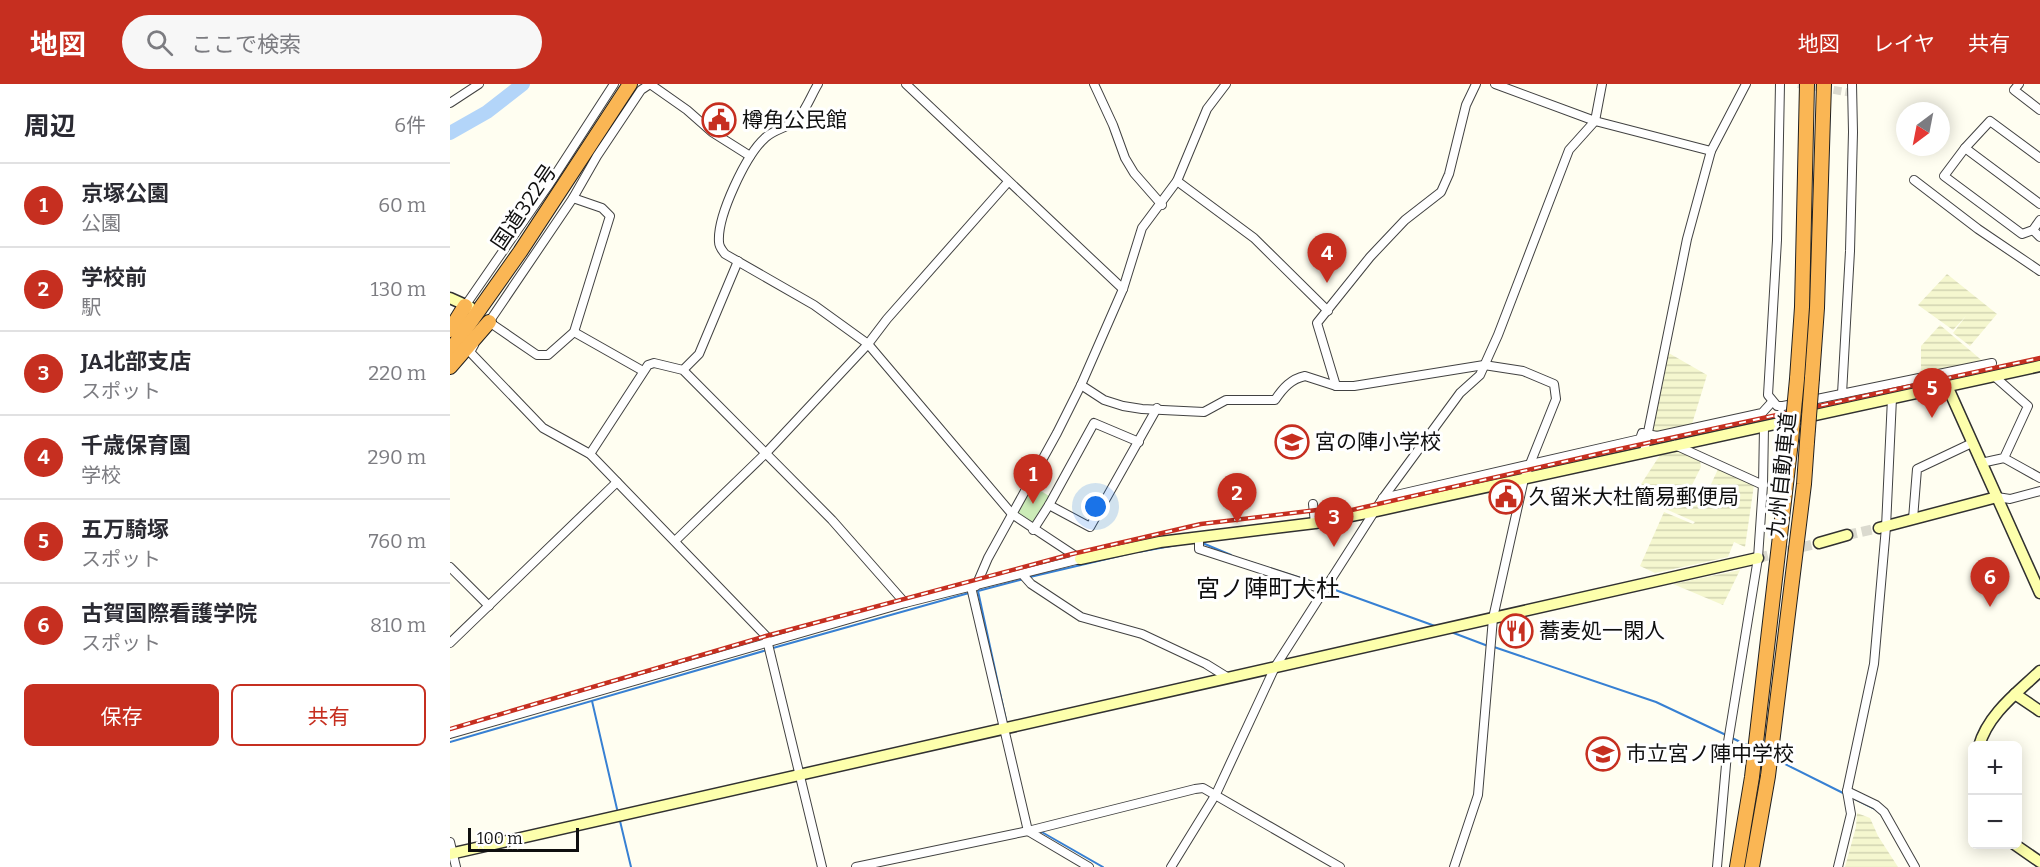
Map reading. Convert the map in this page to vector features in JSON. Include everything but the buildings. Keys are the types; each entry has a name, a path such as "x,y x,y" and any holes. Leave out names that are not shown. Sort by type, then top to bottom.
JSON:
{"highway":[{"name":"国道322号","path":"450,351 520,252 630,84"},
{"name":"九州自動車道","path":"1737,867 1753,766 1797,379 1802,295 1807,84"},
{"name":"九州自動車道","path":"1752,867 1769,765 1807,442 1817,308 1824,84"},
{"path":"450,330 468,306"},
{"path":"450,367 488,320"}],"street":[{"path":"450,103 479,84"},
{"path":"450,298 468,306 614,84"},
{"path":"450,376 470,352 488,320 573,198 597,156 641,90 650,84 687,110 712,132 750,156"},
{"path":"818,84 800,116 785,128 767,136 750,156 727,203 719,235 720,246 725,254 814,305 868,345 1012,514 1080,559"},
{"path":"906,84 1123,289"},
{"path":"1094,84 1125,158 1134,173 1162,205"},
{"path":"1089,867 1028,831 973,586 1057,434 1081,385 1123,289 1142,228 1162,205 1177,181 1207,109 1226,84"},
{"path":"1336,386 1317,323 1370,257 1405,220 1441,192 1449,174 1466,105 1476,84"},
{"path":"1495,84 1595,121 1711,152"},
{"path":"1171,867 1216,794 1275,667 1383,498 1460,393 1480,375 1569,150 1595,121 1602,84"},
{"path":"1644,452 1687,239 1711,152 1746,84"},
{"path":"1780,84 1778,240 1768,395 1772,402 1777,406 1783,406 1992,363"},
{"path":"1842,394 1851,251 1852,88 1857,84"},
{"path":"2019,84 2014,90 2040,110"},
{"path":"2040,158 1990,121 1965,148 1944,176 2022,234 2033,230 2040,220"},
{"path":"1965,148 2040,204"},
{"path":"1914,180 1978,229 2040,271"},
{"path":"1177,181 1254,238 1328,311"},
{"path":"675,541 766,453 868,345 887,319 1008,182"},
{"path":"488,320 537,355 548,356 574,332 610,216 602,208 573,198"},
{"path":"2033,230 2040,237"},
{"path":"683,370 699,354 738,261"},
{"path":"574,332 644,371"},
{"path":"470,352 543,428 590,454 766,636 822,867"},
{"path":"590,454 648,365 654,363 683,370 832,520 905,603"},
{"path":"1081,385 1104,400 1123,406 1204,412 1226,400 1275,400 1282,389 1305,376 1336,386 1354,386 1484,364 1523,371 1554,384 1556,399 1524,479 1492,618 1478,795 1454,867"},
{"path":"450,734 768,641 905,603 1080,559 1160,542 1315,523 1376,511 1892,398 1948,388 2040,366"},
{"path":"1994,376 2028,406 2004,458"},
{"path":"1948,388 2040,593"},
{"path":"1838,867 1851,814 1847,791 1874,663 1892,398"},
{"path":"1383,498 1640,440 1642,434 1657,436 1762,413 1772,402"},
{"path":"1049,505 1090,527 1157,408"},
{"path":"1033,530 1094,423 1139,441"},
{"path":"1717,867 1728,742 1758,558 1764,427"},
{"path":"1913,519 1917,469 1972,443"},
{"path":"1675,445 1763,485"},
{"path":"1981,463 2004,458 2040,478"},
{"path":"450,643 617,482"},
{"path":"1882,527 1997,497 2010,499 2040,491"},
{"path":"1313,504 1315,523"},
{"path":"1819,543 1847,535"},
{"path":"1199,537 1199,549 1325,590"},
{"path":"456,867 451,850 799,775 1758,558"},
{"path":"450,567 489,606"},
{"path":"1023,574 1030,584 1081,617 1142,634 1206,664 1227,678"},
{"path":"1981,741 1989,724 2015,694 2040,671"},
{"path":"2015,694 2040,711"},
{"path":"856,867 1028,831 1203,788 1340,867"},
{"path":"1847,791 1876,805 1884,812 1915,867"},
{"path":"2021,849 2040,862"}],"green space":[{"path":"1947,274 1997,314 1970,346 1953,333 1966,316 1953,330 1918,305"},
{"path":"1940,325 1985,363 1921,375 1921,346"},
{"path":"1667,352 1707,375 1692,424 1655,433 1652,431"},
{"path":"1679,450 1700,459 1701,467 1691,487 1706,495 1719,467 1754,485 1745,547 1734,542 1728,557 1655,573 1640,566 1664,512 1693,524 1695,522 1634,495 1660,455"},
{"path":"1033,486 1049,496 1033,523 1017,512"},
{"path":"1740,570 1723,605 1673,584"},
{"path":"1857,813 1870,818 1878,836 1898,867 1845,867 1856,827"}],"waterway":[{"path":"450,133 487,112 523,84"},
{"path":"1200,542 1231,555"},
{"path":"1138,552 1177,545"},
{"path":"1030,577 1132,553"},
{"path":"1244,560 1313,582"},
{"path":"1007,725 978,591 1024,579"},
{"path":"1327,587 1435,626"},
{"path":"773,648 969,593"},
{"path":"1451,632 1488,646"},
{"path":"1494,647 1656,702 1726,735"},
{"path":"450,742 767,650"},
{"path":"592,701 617,809"},
{"path":"1732,738 1751,747"},
{"path":"1775,759 1845,794"},
{"path":"1855,799 1877,810"},
{"path":"620,821 631,867"},
{"path":"1040,831 1103,867"}],"tunnel":[{"path":"1798,84 1852,93"},
{"path":"1847,535 1879,528"},
{"path":"1758,558 1819,543"}],"railway":[{"path":"1343,512 1615,450 2040,358"},
{"path":"450,729 766,636 1072,554 1201,524 1317,510 1351,511"}],"place":[{"name":"樽角公民館","path":"719,120"},
{"name":"千歳保育園","path":"1327,283"},
{"name":"五万騎塚","path":"1932,418"},
{"name":"宮の陣小学校","path":"1292,442"},
{"name":"久留米大杜簡易郵便局","path":"1506,497"},
{"name":"京塚公園","path":"1033,504"},
{"name":"学校前","path":"1237,523"},
{"name":"JA北部支店","path":"1334,547"},
{"name":"古賀国際看護学院","path":"1990,607"},
{"name":"蕎麦処一閑人","path":"1516,631"},
{"name":"市立宮ノ陣中学校","path":"1603,754"}],"district":[{"name":"宮ノ陣町大杜","path":"1268,589"}]}
